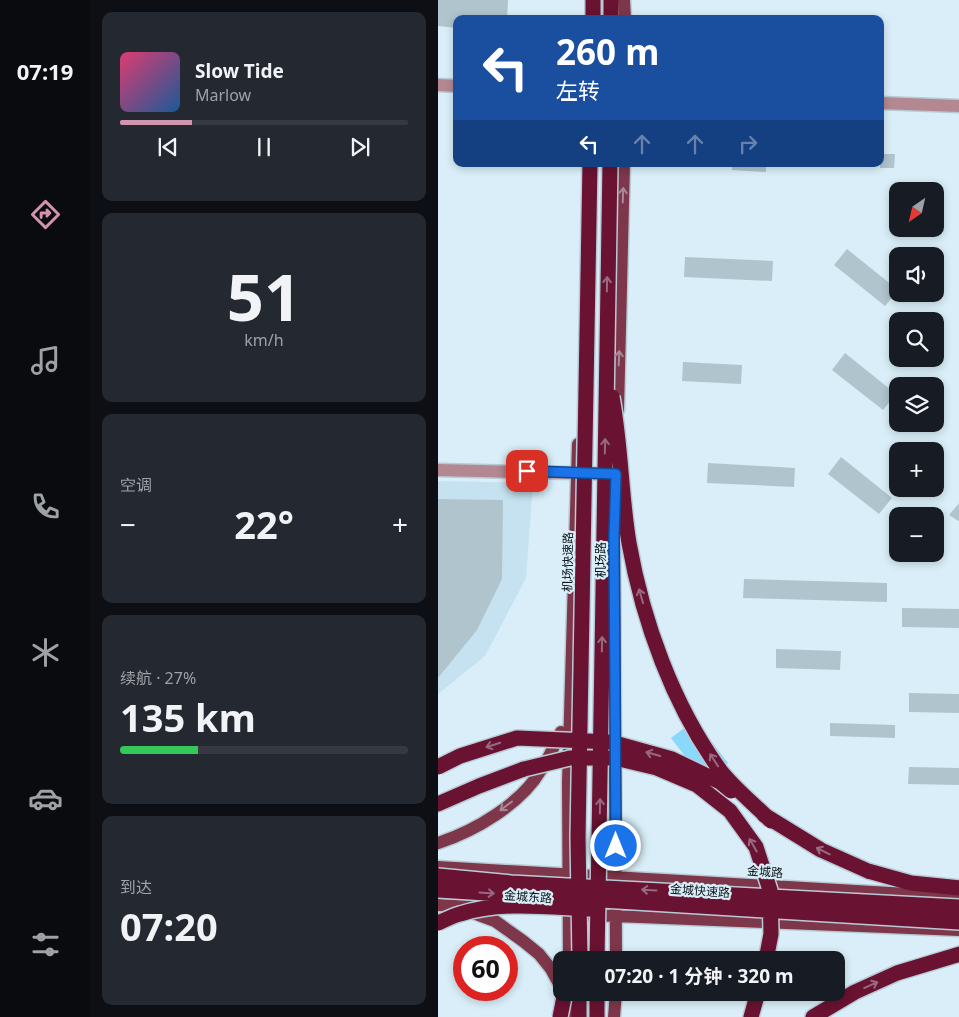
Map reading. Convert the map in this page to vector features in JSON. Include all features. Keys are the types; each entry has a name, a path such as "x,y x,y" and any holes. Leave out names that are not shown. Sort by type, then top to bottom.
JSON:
{"highway":[{"path":"593,0 593,15"},
{"path":"611,0 611,15"},
{"name":"机场快速路","path":"580,951 578,837 590,167"},
{"path":"597,951 610,167"},
{"path":"606,364 617,427 629,542 644,607 666,672 689,722 721,771 771,821"},
{"path":"438,767 460,756 517,738 611,742 672,759 720,782 771,821 821,850 868,871 911,883 960,888"},
{"path":"438,804 524,769 570,758 615,758 658,768 697,785 730,811 756,847 770,890 771,934 768,951"},
{"path":"571,951 578,837"},
{"name":"金城快速路","path":"438,876 511,883 960,906"},
{"name":"金城快速路","path":"438,890 960,922"},
{"path":"438,923 459,914 493,907 898,918"},
{"path":"813,1017 855,992 897,973 960,954"},
{"path":"566,1001 569,1015"},
{"path":"569,1015 575,1001"},
{"path":"597,1001 597,1017"},
{"path":"751,1017 755,1001"}],"main road":[{"path":"587,0 587,15"},
{"path":"624,0 624,15"},
{"path":"570,951 570,708 584,167"},
{"name":"机场路","path":"616,951 614,548 624,167"},
{"path":"438,843 456,837 487,821 517,798 540,771 562,730 570,708"},
{"name":"金城东路","path":"438,867 569,874"},
{"name":"金城路","path":"569,874 960,897"},
{"name":"金城东路","path":"438,905 617,917"},
{"path":"452,906 495,921 538,954 553,973"},
{"path":"617,917 960,930"},
{"path":"569,1001 569,1015"},
{"path":"614,1017 615,1001"}],"street":[{"path":"438,85 453,86"},
{"path":"884,103 960,106"},
{"path":"438,470 616,474"}],"shaded area":[{"path":"438,481 533,483 526,578 485,656 438,694"},
{"path":"695,720 728,763 704,781 671,738"}],"building":[{"path":"438,0 508,0 507,15 453,15 453,28 438,26"},
{"path":"884,154 895,154 894,168 880,168 884,167"},
{"path":"732,167 766,167 766,172 732,170"},
{"path":"847,249 889,283 889,301 885,306 834,265"},
{"path":"685,257 773,261 772,281 684,277"},
{"path":"845,353 889,388 889,403 883,410 832,370"},
{"path":"683,362 742,365 741,384 682,381"},
{"path":"841,457 892,498 879,514 828,474"},
{"path":"708,463 795,468 794,487 707,483"},
{"path":"438,499 503,500 502,579 477,630 438,678"},
{"path":"960,502 960,522 949,515"},
{"path":"744,579 887,583 887,602 743,598"},
{"path":"902,608 960,609 960,628 902,627"},
{"path":"776,649 841,651 840,670 776,668"},
{"path":"909,693 960,694 960,713 909,712"},
{"path":"830,723 895,725 895,738 830,736"},
{"path":"909,767 960,768 960,785 908,784"}],"route":[{"path":"527,471 616,474 614,538 616,846"}]}
